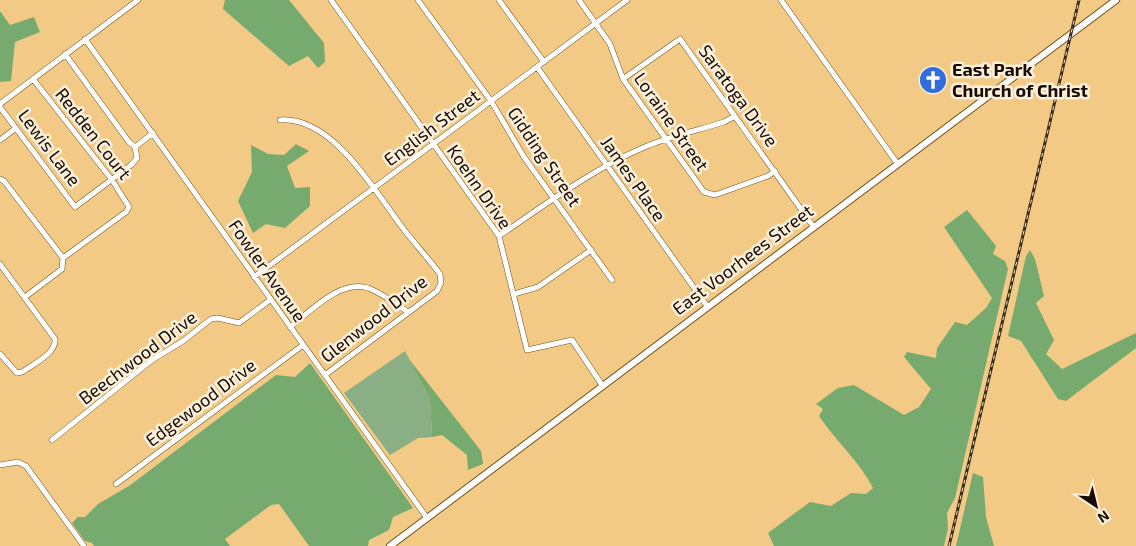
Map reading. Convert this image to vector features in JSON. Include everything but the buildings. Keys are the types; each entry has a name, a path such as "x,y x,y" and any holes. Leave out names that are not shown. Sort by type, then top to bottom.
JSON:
{"main road":[{"name":"East Voorhees Street","path":"390,546 1116,0"}],"street":[{"path":"0,105 138,0"},
{"name":"Koehn Drive","path":"331,0 499,236 527,350 572,340 602,385"},
{"name":"Gidding Street","path":"418,0 491,101 524,157 612,280"},
{"path":"499,0 544,62"},
{"name":"Loraine Street","path":"579,0 610,44 623,79 704,192 709,195 715,195 768,176 775,171"},
{"name":"English Street","path":"254,277 627,0"},
{"path":"781,0 897,163"},
{"name":"Fowler Avenue","path":"85,39 427,518"},
{"name":"Saratoga Drive","path":"623,79 680,39 813,226"},
{"path":"65,54 129,142 135,147 137,158 112,180"},
{"name":"James Place","path":"537,68 707,306"},
{"name":"Redden Court","path":"33,79 112,180 129,207 126,212 63,258"},
{"name":"Lewis Lane","path":"0,105 75,207 112,180"},
{"path":"499,236 554,197 607,166 666,139 724,122 735,116"},
{"name":"Glenwood Drive","path":"280,120 292,119 326,135 352,160 440,274 441,283 437,291 325,375"},
{"path":"0,140 16,128"},
{"path":"135,147 153,133"},
{"path":"0,179 4,181 63,258 62,270 25,297"},
{"path":"514,294 538,287 591,250"},
{"path":"0,264 55,339 56,344 53,350 22,372 17,373 0,354"},
{"path":"290,327 337,292 350,287 366,288 408,312"},
{"name":"Beechwood Drive","path":"52,440 152,360 184,341 211,320 218,318 239,323 270,300"},
{"name":"Edgewood Drive","path":"116,484 303,345"},
{"path":"0,465 18,462 26,466 84,546"}],"green space":[{"path":"225,0 289,0 324,43 325,62 318,68 308,56 289,66 223,9"},
{"path":"0,11 10,25 34,17 40,32 15,42 11,81 0,82"},
{"path":"296,144 309,151 287,166 295,188 310,187 310,206 285,228 266,224 253,233 238,201 252,172 251,145 268,154 284,155"},
{"path":"967,210 996,246 993,254 1005,261 1008,269 955,498 947,513 948,529 944,546 774,546 768,533 810,502 831,506 851,493 866,494 873,488 855,460 819,416 823,409 816,404 838,388 854,385 904,415 919,407 931,389 904,357 907,352 936,358 937,348 955,322 967,325 986,308 992,298 944,227"},
{"path":"1030,250 1035,259 1044,296 1036,303 1054,340 1046,354 1062,369 1136,333 1136,348 1066,401 1058,399 1021,341 1008,336 1026,256"},
{"path":"405,351 430,399 432,437 418,438 390,455 344,393"},
{"path":"409,359 481,451 483,464 468,470 467,455 442,435 432,437 430,399"},
{"path":"310,363 413,508 393,517 389,530 369,540 368,546 309,546 279,504 271,505 225,539 230,546 94,546 92,543 85,541 72,523 78,517 85,517 98,504 129,486 276,375 295,377"},
{"path":"973,473 983,477 986,517 994,546 956,546"}],"railway":[{"path":"949,546 1079,0"}],"place":[{"name":"East Park Church of Christ","path":"933,80"}]}
